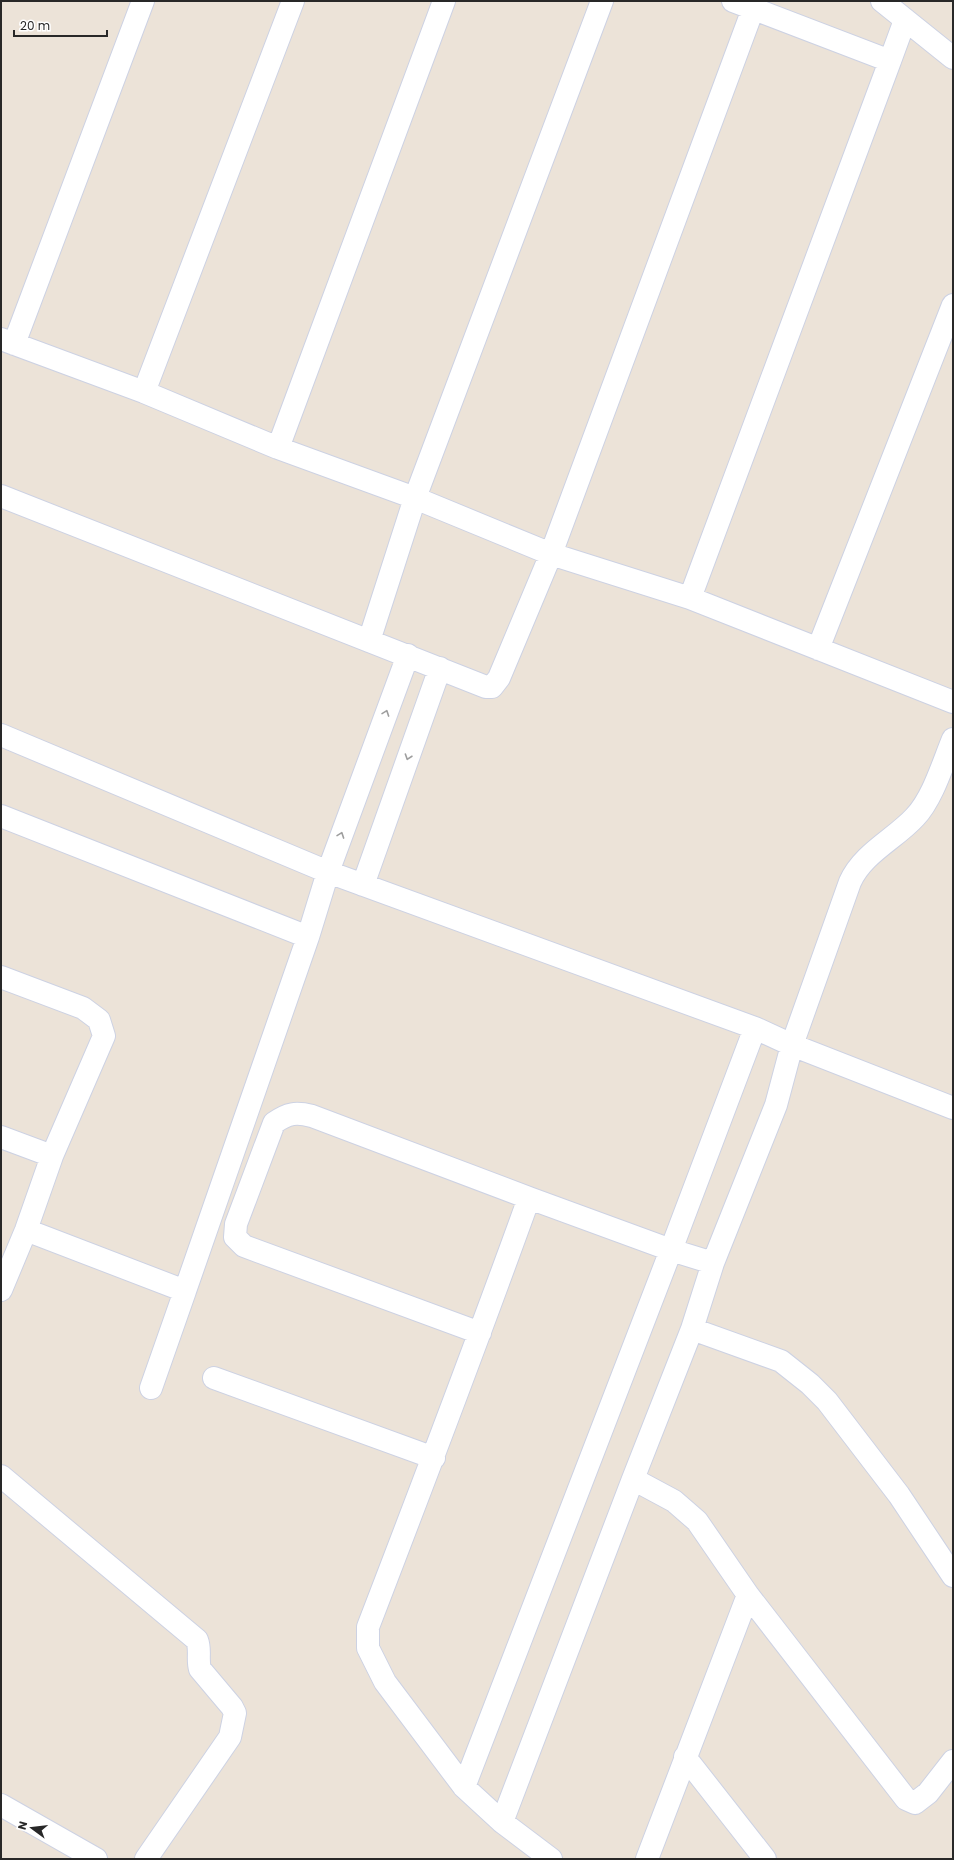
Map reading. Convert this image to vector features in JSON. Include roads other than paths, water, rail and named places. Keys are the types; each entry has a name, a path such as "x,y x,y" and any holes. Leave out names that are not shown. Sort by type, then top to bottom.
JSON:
{"street":[{"path":"143,1 8,342 144,392 278,448 415,498 551,554 690,598 953,702"},
{"path":"144,392 293,1"},
{"path":"278,448 444,1"},
{"path":"369,641 415,498 602,1"},
{"path":"733,1 890,61"},
{"path":"882,1 953,58"},
{"path":"1,496 486,687 492,687 496,684 551,554 753,9"},
{"path":"690,598 905,20"},
{"path":"818,649 953,305"},
{"path":"151,1388 308,937 328,872 408,655"},
{"path":"363,885 440,668"},
{"path":"1,735 328,872 755,1028 792,1045 953,1108"},
{"path":"502,1822 632,1479 692,1329 713,1264 776,1106 792,1045 854,873 867,858 915,816 926,802 953,739"},
{"path":"1,816 308,937"},
{"path":"1,977 83,1008 99,1020 104,1036 52,1156 26,1230 1,1290"},
{"path":"464,1787 672,1250 755,1028"},
{"path":"480,1333 244,1246 235,1236 236,1224 274,1123 282,1117 297,1112 312,1116 529,1198 713,1264"},
{"path":"1,1137 52,1156"},
{"path":"529,1198 434,1458 368,1627 368,1648 385,1682 464,1787 502,1822 551,1859"},
{"path":"26,1230 185,1291"},
{"path":"692,1329 781,1361 810,1384 827,1401 899,1495 953,1576"},
{"path":"214,1378 434,1458"},
{"path":"1,1476 193,1637 199,1645 197,1661 200,1669 232,1707 235,1714 230,1737 146,1859"},
{"path":"632,1479 674,1501 697,1521 748,1595 906,1798 915,1803 928,1793 953,1761"},
{"path":"647,1859 748,1595"},
{"path":"685,1757 765,1859"},
{"path":"1,1806 96,1859"}]}
